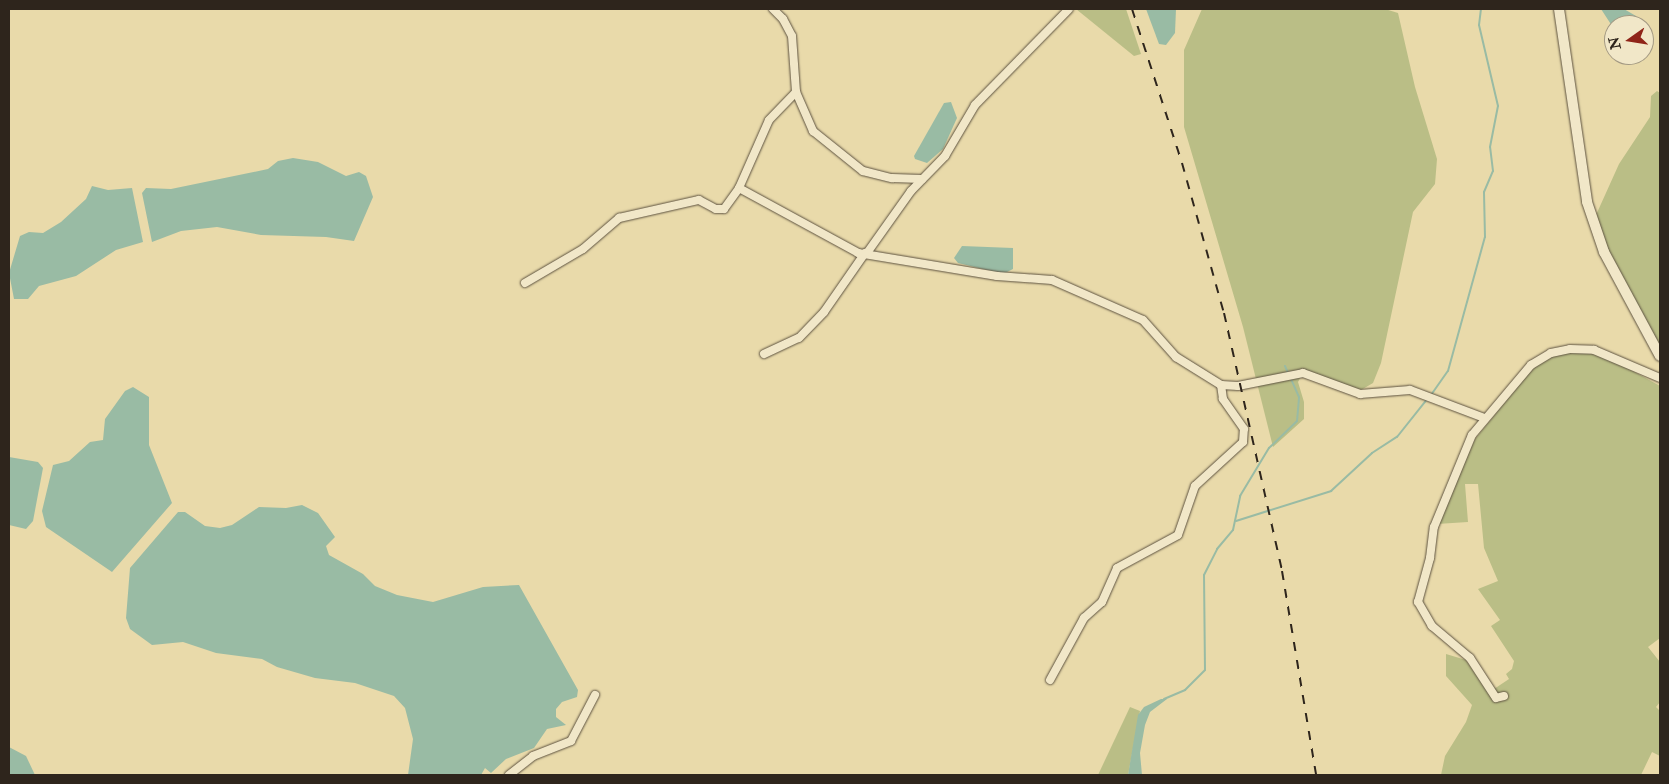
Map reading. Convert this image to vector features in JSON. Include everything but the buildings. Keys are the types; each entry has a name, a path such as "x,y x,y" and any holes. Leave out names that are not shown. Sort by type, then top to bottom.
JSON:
{"street":[{"path":"773,9 783,19 792,36 796,64 796,92 813,131 837,152 869,172 904,180 922,179"},
{"path":"764,354 799,338 824,312 922,179 942,161 967,117 994,84 1069,9"},
{"path":"1559,9 1587,202 1604,252 1660,356"},
{"path":"525,283 583,249 619,218 699,200 716,209 724,209 739,188 769,120 796,92"},
{"path":"739,188 854,251 997,276 1052,280 1143,320 1176,357 1221,385 1238,386 1303,373 1360,394 1410,390 1484,418"},
{"path":"1504,696 1496,698 1470,658 1432,626 1418,602 1430,558 1434,527 1463,453 1484,418 1536,361 1563,350 1594,350 1660,378"},
{"path":"1050,680 1084,618 1102,602 1118,568 1178,534 1188,497 1195,486 1243,442 1244,428 1223,399 1221,385"},
{"path":"509,775 533,756 571,740 595,695"}],"shaded area":[{"path":"1076,9 1126,9 1141,54 1134,56"},
{"path":"1146,9 1176,9 1175,33 1166,45 1159,44"},
{"path":"1202,9 1385,9 1398,13 1415,87 1437,159 1435,184 1413,212 1381,363 1373,383 1361,390 1304,371 1298,382 1304,402 1304,419 1273,447 1243,327 1184,127 1184,50"},
{"path":"1601,9 1624,9 1634,15 1605,15"},
{"path":"1657,91 1660,93 1660,346 1608,250 1596,215 1619,164 1650,117 1651,96"},
{"path":"951,102 957,118 943,149 927,163 915,159 914,156 944,103"},
{"path":"293,158 318,162 346,176 359,172 366,176 373,197 354,241 326,237 261,235 217,227 181,231 152,242 142,193 146,188 171,189 268,169 278,161"},
{"path":"92,186 108,190 132,188 143,242 116,250 76,276 39,286 28,299 14,299 9,273 20,236 29,232 43,233 61,222 86,199"},
{"path":"962,246 1013,248 1013,269 1003,274 958,263 954,258"},
{"path":"1585,352 1613,360 1660,386 1660,638 1648,647 1660,662 1660,702 1656,707 1660,711 1660,756 1652,752 1641,775 1441,775 1445,756 1466,722 1472,705 1446,676 1446,654 1466,660 1488,693 1509,679 1506,674 1512,669 1514,661 1491,626 1500,620 1478,589 1498,581 1484,548 1478,484 1465,484 1468,522 1437,524 1475,439 1533,368 1559,353"},
{"path":"133,387 149,397 149,445 172,503 112,572 46,527 42,511 53,465 69,461 90,442 103,440 105,419 125,391"},
{"path":"9,457 38,462 43,468 33,521 26,529 9,525"},
{"path":"302,505 318,513 335,537 326,546 329,555 363,574 375,586 397,595 433,602 483,587 519,585 578,690 577,697 562,702 556,709 556,717 566,725 547,729 534,748 506,759 491,773 485,768 481,775 408,775 413,739 405,708 394,696 355,683 315,678 277,667 262,659 216,653 183,642 152,645 130,629 126,618 130,568 178,512 185,512 205,526 220,528 232,525 259,507 286,508"},
{"path":"1161,699 1167,699 1150,712 1145,725 1140,753 1142,775 1128,775 1138,715 1144,707"},
{"path":"1130,707 1140,711 1128,775 1098,775"},
{"path":"9,747 26,756 35,775 9,775"}],"waterway":[{"path":"1431,395 1448,371 1485,237 1484,192 1493,171 1490,147 1498,106 1479,25 1481,9"},
{"path":"1285,366 1288,373"},
{"path":"1164,699 1185,690 1205,670 1204,575 1217,549 1233,530 1240,496 1269,448 1297,421 1299,397 1290,377"},
{"path":"1236,521 1331,491 1372,453 1397,437 1428,398"}],"railway":[{"path":"1132,9 1182,163 1224,313 1282,571 1316,775"}]}
